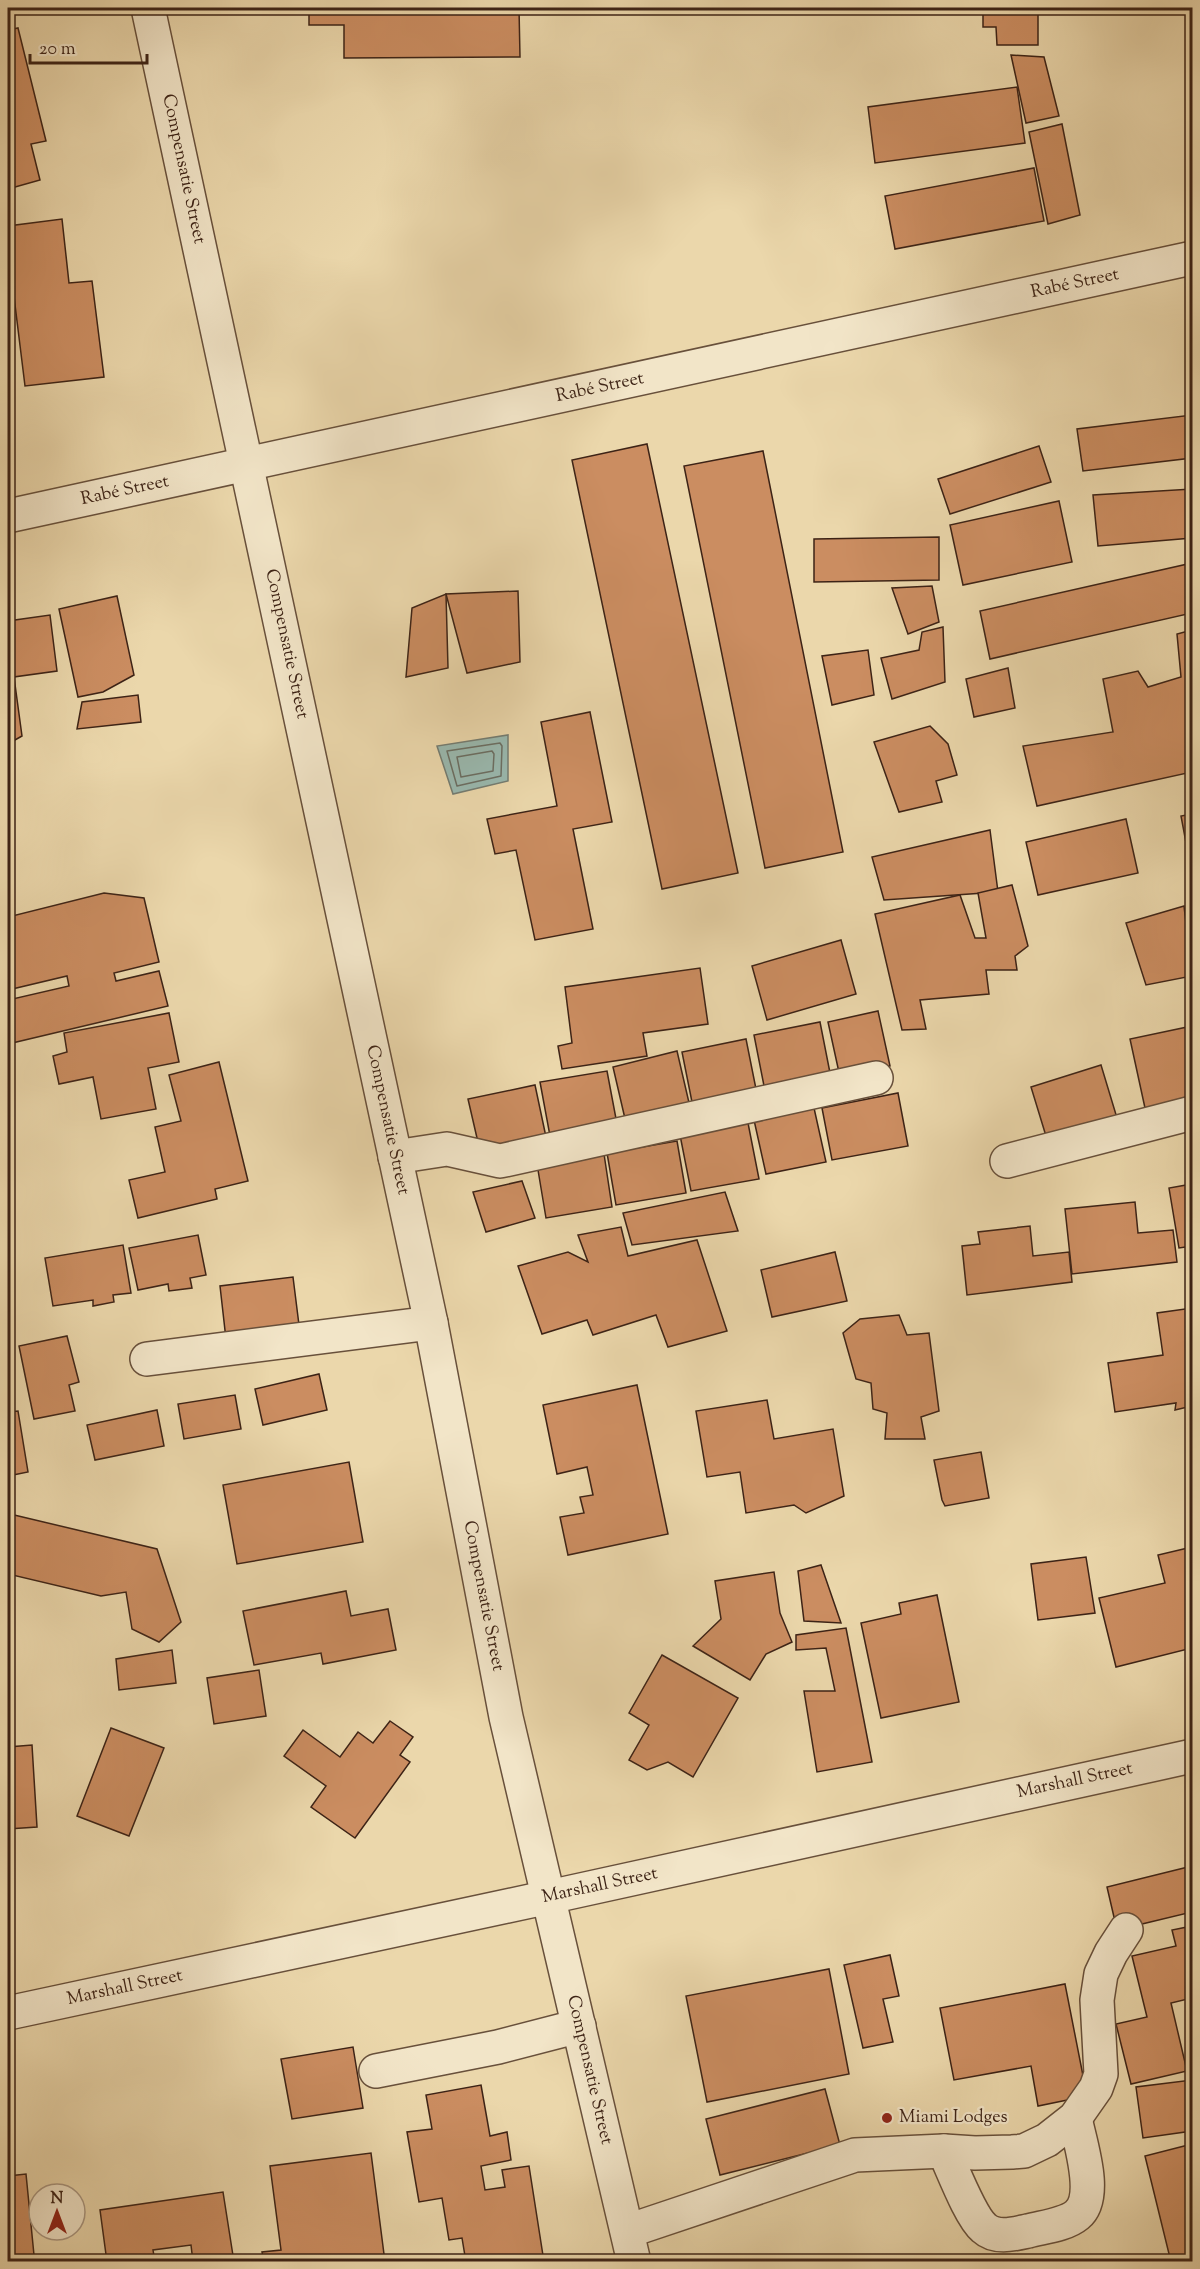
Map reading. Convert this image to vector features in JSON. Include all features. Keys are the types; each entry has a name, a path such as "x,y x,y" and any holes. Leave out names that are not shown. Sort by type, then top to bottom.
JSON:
{"street":[{"name":"Compensatie Street","path":"148,8 430,1323 506,1717 631,2246"},
{"name":"Rabé Street","path":"8,516 1192,258"},
{"path":"395,1157 447,1149 500,1161 876,1078"},
{"path":"1007,1161 1192,1113"},
{"path":"147,1359 430,1323"},
{"name":"Marshall Street","path":"8,2013 1192,1756"},
{"path":"631,2246 855,2155 944,2151 975,2153 1024,2151 1047,2140 1075,2118 1096,2088 1101,2074 1097,2000 1101,1974 1126,1930"},
{"path":"376,2071 498,2047 579,2026"},
{"path":"944,2151 976,2220 995,2235 1016,2233 1065,2222 1077,2216 1088,2197 1075,2118"}],"water":[{"path":"508,735 508,781 453,794 437,746"}],"building":[{"path":"309,8 519,8 520,57 344,58 344,25 309,25"},
{"path":"983,8 1038,8 1038,45 997,45 996,27 983,27"},
{"path":"18,28 46,141 31,144 40,180 8,189 8,30"},
{"path":"1011,55 1044,57 1059,116 1026,123"},
{"path":"1017,87 1025,143 875,163 868,107"},
{"path":"1062,124 1080,215 1048,224 1029,132"},
{"path":"1034,168 1044,221 895,249 885,196"},
{"path":"62,219 69,283 92,281 104,377 25,386 8,248 8,226"},
{"path":"1192,415 1192,458 1083,471 1077,429"},
{"path":"647,444 738,873 662,889 572,460"},
{"path":"1039,446 1051,482 950,514 938,479"},
{"path":"763,451 843,852 765,868 684,466"},
{"path":"1192,489 1192,538 1098,546 1093,495"},
{"path":"1059,501 1072,562 963,585 950,525"},
{"path":"939,537 939,580 814,582 814,539"},
{"path":"1192,563 1192,613 990,659 980,611"},
{"path":"932,586 939,622 908,634 892,588"},
{"path":"518,591 520,662 467,673 446,594"},
{"path":"446,594 448,668 406,677 412,608"},
{"path":"117,596 134,675 103,692 78,697 59,609"},
{"path":"50,615 57,671 14,677 22,736 8,744 8,621"},
{"path":"943,627 945,682 892,699 881,658 919,650 922,632"},
{"path":"1192,630 1192,772 1037,806 1023,746 1113,732 1103,679 1138,671 1148,687 1181,677 1177,634"},
{"path":"868,650 874,695 832,705 822,656"},
{"path":"1008,668 1015,708 974,717 966,679"},
{"path":"138,695 141,722 77,729 82,702"},
{"path":"590,712 612,822 573,829 593,929 535,940 516,850 495,854 487,819 557,806 541,722"},
{"path":"930,726 948,744 957,775 936,781 942,802 899,812 874,742"},
{"path":"1192,814 1192,864 1190,864 1181,816"},
{"path":"1126,819 1138,873 1038,895 1026,842"},
{"path":"990,830 998,892 884,900 872,857"},
{"path":"1012,885 1028,946 1015,956 1017,970 986,970 989,994 920,1000 926,1029 902,1030 875,914 960,895 975,938 986,938 978,893"},
{"path":"104,893 144,898 159,962 114,973 116,981 159,971 168,1006 8,1044 8,1000 69,986 67,976 8,990 8,917"},
{"path":"1184,906 1192,976 1146,985 1126,923"},
{"path":"841,940 856,994 767,1020 752,966"},
{"path":"700,968 708,1024 643,1033 647,1056 562,1069 558,1046 572,1043 565,987"},
{"path":"878,1011 890,1066 840,1077 828,1022"},
{"path":"169,1013 179,1062 148,1068 156,1109 101,1119 93,1077 59,1084 53,1056 67,1052 64,1033"},
{"path":"820,1022 831,1078 765,1091 754,1035"},
{"path":"1192,1026 1192,1082 1190,1082 1192,1098 1145,1108 1130,1039"},
{"path":"746,1039 757,1094 693,1107 682,1052"},
{"path":"677,1051 690,1107 626,1123 613,1067"},
{"path":"219,1062 248,1181 215,1189 217,1199 138,1218 129,1180 165,1172 155,1127 181,1121 169,1075"},
{"path":"1101,1065 1117,1118 1046,1136 1031,1087"},
{"path":"607,1071 617,1124 550,1136 540,1082"},
{"path":"535,1085 546,1137 480,1151 468,1099"},
{"path":"898,1093 908,1146 832,1160 822,1108"},
{"path":"814,1108 826,1162 766,1174 754,1120"},
{"path":"748,1123 759,1179 691,1191 680,1135"},
{"path":"677,1141 686,1193 616,1205 607,1153"},
{"path":"604,1154 612,1207 546,1218 537,1164"},
{"path":"522,1181 535,1218 486,1232 473,1192"},
{"path":"1192,1184 1192,1246 1179,1248 1169,1188"},
{"path":"725,1192 738,1231 632,1245 623,1213"},
{"path":"1135,1202 1138,1233 1173,1230 1177,1262 1072,1274 1065,1209"},
{"path":"1030,1226 1033,1256 1069,1252 1072,1282 967,1295 962,1246 980,1244 978,1232"},
{"path":"621,1227 628,1256 697,1240 727,1331 668,1347 656,1315 593,1335 587,1320 542,1334 518,1266 568,1252 588,1262 578,1235"},
{"path":"198,1235 206,1275 190,1278 192,1288 169,1291 168,1284 138,1290 129,1248"},
{"path":"123,1245 131,1293 113,1295 114,1302 93,1306 93,1300 53,1306 45,1258"},
{"path":"835,1252 847,1301 772,1317 761,1270"},
{"path":"293,1277 302,1349 228,1357 220,1286"},
{"path":"1192,1308 1192,1406 1175,1410 1176,1403 1115,1412 1108,1363 1163,1355 1157,1313"},
{"path":"899,1315 907,1335 929,1333 939,1411 921,1417 925,1439 885,1439 887,1413 873,1409 871,1383 856,1379 843,1333 860,1319"},
{"path":"67,1336 79,1382 69,1385 75,1411 34,1419 19,1346"},
{"path":"319,1374 327,1410 263,1425 255,1389"},
{"path":"637,1385 668,1534 568,1555 560,1517 584,1513 580,1497 593,1495 587,1467 557,1474 543,1405"},
{"path":"235,1395 241,1429 184,1439 178,1404"},
{"path":"767,1400 774,1439 833,1429 844,1496 806,1513 794,1505 746,1513 740,1472 707,1477 696,1411"},
{"path":"157,1410 164,1446 95,1460 87,1425"},
{"path":"18,1411 28,1472 8,1476 8,1412"},
{"path":"981,1452 989,1498 945,1506 934,1460"},
{"path":"349,1462 363,1542 237,1564 223,1485"},
{"path":"10,1514 157,1549 181,1622 159,1642 132,1629 126,1592 101,1596 8,1574"},
{"path":"1192,1547 1192,1648 1116,1667 1099,1598 1165,1583 1158,1555"},
{"path":"1086,1557 1095,1613 1038,1620 1031,1564"},
{"path":"821,1565 841,1623 804,1621 798,1571"},
{"path":"774,1572 780,1613 792,1642 766,1654 750,1680 693,1646 721,1619 715,1581"},
{"path":"346,1591 351,1616 388,1609 396,1650 323,1664 321,1653 254,1665 243,1611"},
{"path":"937,1595 959,1702 881,1718 861,1623 901,1614 899,1603"},
{"path":"846,1628 872,1762 817,1772 804,1691 835,1691 826,1648 796,1650 796,1635"},
{"path":"172,1650 176,1683 119,1690 116,1659"},
{"path":"662,1655 738,1698 693,1777 668,1762 647,1770 629,1760 649,1725 629,1713"},
{"path":"259,1670 266,1716 214,1724 207,1678"},
{"path":"390,1721 413,1737 400,1755 410,1762 355,1838 311,1807 326,1786 284,1756 303,1730 340,1757 358,1732 373,1743"},
{"path":"111,1728 164,1748 129,1836 77,1816"},
{"path":"32,1745 37,1827 8,1829 8,1747"},
{"path":"1192,1866 1192,1912 1117,1930 1107,1887"},
{"path":"1192,1926 1192,1998 1171,2003 1187,2071 1131,2084 1116,2024 1147,2017 1132,1956 1176,1946 1172,1930"},
{"path":"890,1955 899,1996 883,1999 893,2042 863,2048 844,1965"},
{"path":"829,1969 849,2074 707,2102 686,1996"},
{"path":"1065,1984 1087,2096 1038,2106 1031,2066 954,2080 940,2008"},
{"path":"353,2047 363,2108 292,2119 281,2059"},
{"path":"1192,2080 1192,2131 1143,2138 1136,2087"},
{"path":"481,2085 490,2136 507,2132 511,2160 481,2166 485,2190 505,2187 502,2170 529,2166 544,2262 466,2262 462,2238 449,2240 442,2198 419,2202 407,2132 432,2129 426,2095"},
{"path":"825,2089 840,2145 720,2175 706,2119"},
{"path":"1192,2144 1192,2262 1171,2262 1145,2156"},
{"path":"371,2153 385,2262 264,2262 262,2252 281,2250 270,2166"},
{"path":"26,2174 27,2242 33,2242 34,2255 8,2258 8,2176"},
{"path":"223,2192 234,2262 193,2262 191,2245 153,2250 155,2262 107,2262 100,2210"}],"place":[{"name":"Miami Lodges","path":"887,2118"}]}
